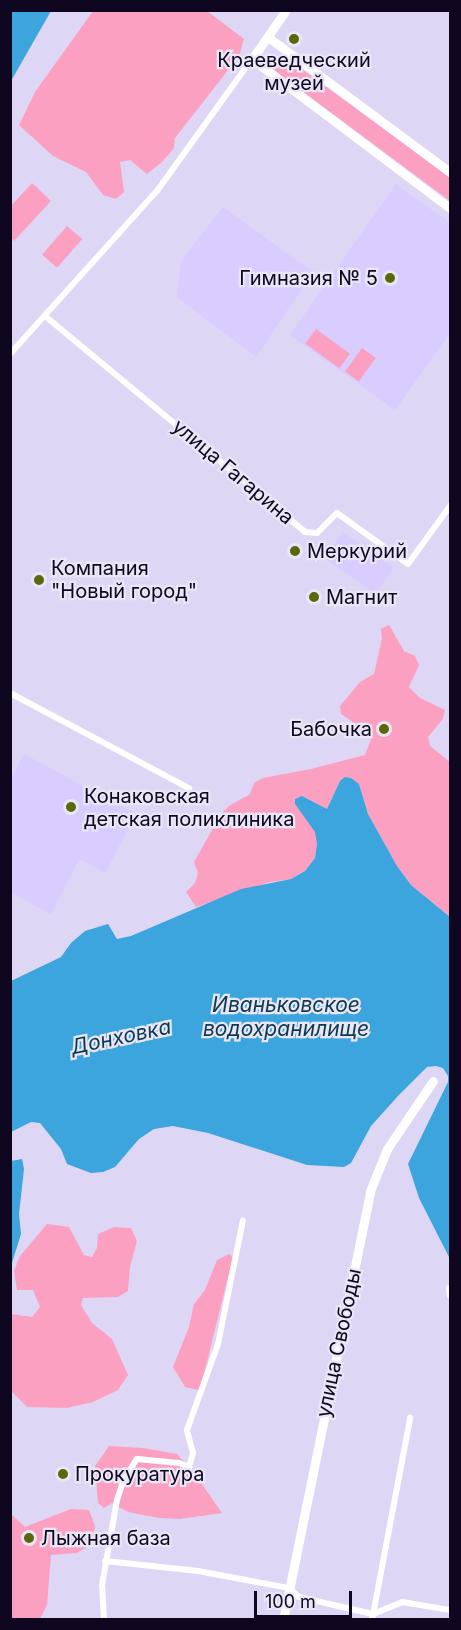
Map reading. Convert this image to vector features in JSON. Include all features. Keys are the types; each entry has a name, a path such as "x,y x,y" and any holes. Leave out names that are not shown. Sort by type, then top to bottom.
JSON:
{"main road":[{"path":"286,10 252,59 450,208"},
{"path":"268,37 450,172"},
{"name":"улица Свободы","path":"283,1620 372,1185 387,1149 433,1082"}],"street":[{"path":"10,354 157,191 252,59"},
{"name":"улица Гагарина","path":"45,316 305,532 317,533 337,513 408,564 450,506"},
{"path":"10,693 189,788"},
{"path":"104,1620 102,1585 119,1489 136,1459 179,1463 189,1467 193,1453 186,1431 218,1344 243,1220"},
{"path":"449,1287 450,1296"},
{"path":"373,1617 410,1418"},
{"path":"105,1561 198,1571 289,1588 299,1597 373,1617 402,1602 450,1610"}],"shaded area":[{"path":"93,11 207,11 244,39 239,56 175,138 174,148 162,162 147,174 130,160 120,162 124,192 116,199 103,195 86,172 53,156 19,125 35,92"},
{"path":"281,54 450,177 450,201 271,68"},
{"path":"32,183 51,201 14,241 11,237 11,206"},
{"name":"Гимназия № 5","path":"396,184 450,223 450,333 395,410 290,335"},
{"path":"223,207 313,272 256,357 177,297 181,261"},
{"path":"67,226 82,239 57,268 42,255"},
{"path":"316,329 350,354 339,368 305,344"},
{"path":"362,348 376,358 359,381 345,371"},
{"path":"343,532 394,568 375,594 325,558"},
{"path":"389,625 404,651 415,656 419,665 409,687 420,698 445,710 443,719 428,737 430,746 450,762 450,917 411,885 397,866 368,814 359,784 340,781 327,809 302,796 295,804 316,832 315,858 305,871 291,879 270,882 196,907 186,892 195,883 198,873 194,862 221,814 229,806 250,794 254,783 263,778 365,755 371,739 369,733 341,714 340,706 360,682 374,674 382,638 381,629"},
{"name":"Конаковская детская поликлиника","path":"24,754 136,814 105,873 79,859 51,914 11,893 11,778"},
{"path":"47,1224 69,1227 84,1255 92,1257 97,1248 98,1234 114,1227 131,1228 137,1241 130,1267 128,1291 118,1297 83,1298 81,1305 92,1323 112,1339 128,1375 118,1390 93,1402 67,1408 27,1407 11,1391 11,1314 32,1317 40,1307 33,1290 17,1290 14,1271 20,1256"},
{"path":"229,1254 233,1257 199,1390 185,1387 173,1367 189,1327 194,1304 205,1290 217,1260"},
{"path":"109,1446 143,1448 177,1454 195,1474 222,1513 180,1519 159,1518 128,1512 112,1503 104,1508 98,1503 95,1466"},
{"path":"71,1509 89,1510 95,1526 93,1544 76,1553 51,1555 47,1605 40,1619 11,1619 11,1514 25,1527"}],"water":[{"path":"10,11 51,11 11,81"},
{"name":"Иваньковское водохранилище","path":"345,777 359,784 368,814 397,866 411,885 450,917 450,1259 419,1198 408,1164 448,1082 448,1076 443,1068 427,1067 398,1096 371,1126 351,1163 344,1167 307,1165 208,1133 173,1126 154,1129 139,1139 115,1167 103,1172 91,1173 67,1164 61,1149 40,1123 31,1122 11,1132 11,981 61,957 71,943 85,931 108,924 117,939 131,936 241,889 291,879 305,871 315,858 317,844 315,832 295,804 295,799 302,796 327,809 340,781"},
{"path":"22,1159 24,1169 19,1214 21,1234 11,1266 11,1161"}],"place":[{"name":"Краеведческий музей","path":"294,39"},
{"name":"Гимназия № 5","path":"390,278"},
{"name":"Меркурий","path":"295,551"},
{"name":"Компания \"Новый город\"","path":"39,580"},
{"name":"Магнит","path":"314,597"},
{"name":"Бабочка","path":"384,729"},
{"name":"Конаковская детская поликлиника","path":"71,807"},
{"name":"Прокуратура","path":"63,1474"},
{"name":"Лыжная база","path":"29,1538"}],"water label":[{"name":"Донховка","path":"121,1037"}]}
